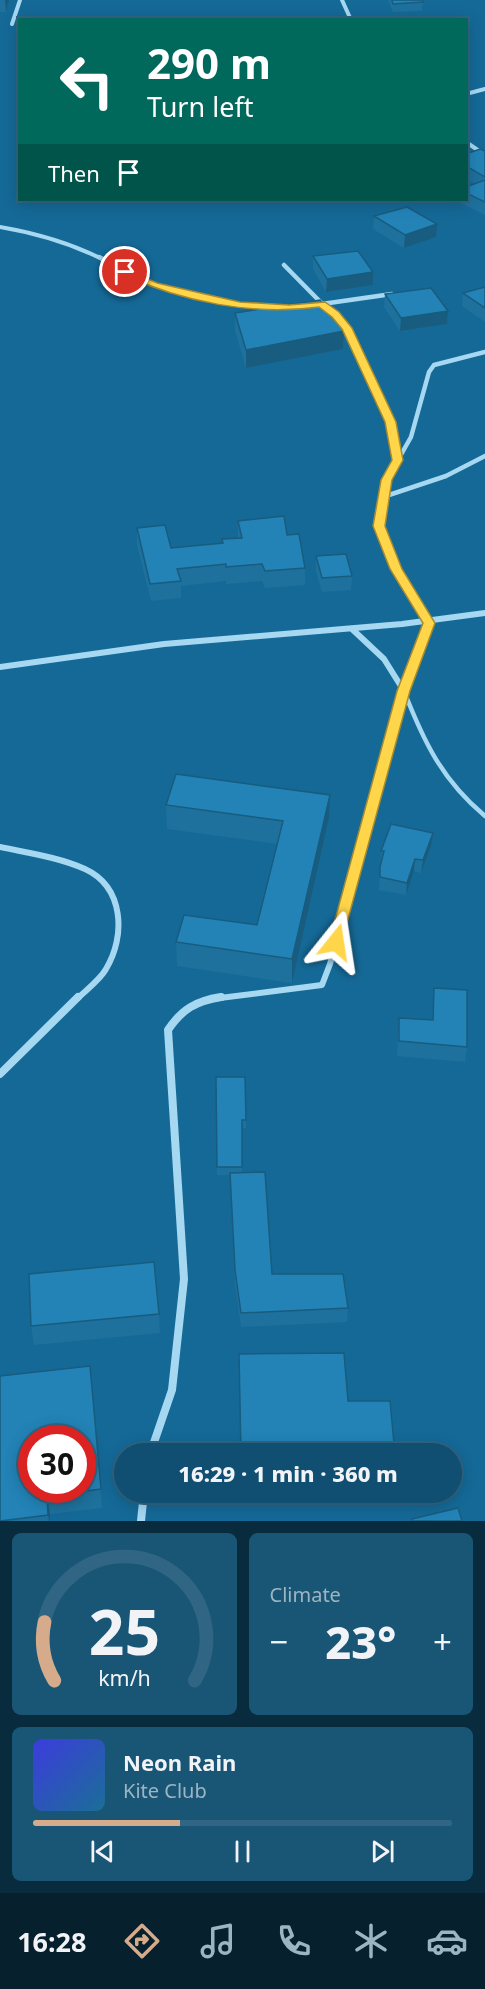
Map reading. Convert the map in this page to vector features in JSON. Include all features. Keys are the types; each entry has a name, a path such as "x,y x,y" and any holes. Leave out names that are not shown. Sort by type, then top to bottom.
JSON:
{"street":[{"path":"12,24 20,0"},
{"path":"342,0 350,18"},
{"path":"468,93 485,89"},
{"path":"468,143 485,155"},
{"path":"0,227 28,232 82,249 154,285 240,305 281,308"},
{"path":"284,265 346,328 390,422 398,460"},
{"path":"313,305 394,294"},
{"path":"429,623 396,569 379,526 386,480 411,437 429,372 434,365 485,352"},
{"path":"383,497 446,476 485,456"},
{"path":"0,667 85,652 263,634 429,623 485,613"},
{"path":"154,1443 172,1390 184,1279 168,1030 186,1008 217,998 303,991 322,985 330,964 404,691 429,623"},
{"path":"352,629 384,659 404,691"},
{"path":"0,847 49,857 87,870 108,888 118,908 119,933 106,970 0,1074"},
{"path":"141,1521 143,1503"}],"lane":[{"path":"404,691 427,748 447,781 485,816"}],"building":[{"path":"392,0 422,0 423,2 393,4"},
{"path":"480,149 485,151 485,177 468,167 468,153"},
{"path":"485,180 485,202 468,194 468,186"},
{"path":"407,207 437,224 405,235 374,216"},
{"path":"358,251 373,272 327,279 313,256"},
{"path":"485,287 485,308 463,293"},
{"path":"431,288 448,311 401,318 385,294"},
{"path":"320,300 344,331 246,350 235,313"},
{"path":"284,516 287,535 299,534 305,568 265,571 262,564 226,567 226,564 177,569 181,581 150,584 137,528 165,525 171,548 223,543 222,539 242,538 238,521"},
{"path":"346,554 352,576 322,578 316,556"},
{"path":"176,774 330,795 292,959 176,942 184,915 257,925 283,821 166,805"},
{"path":"391,824 433,833 423,860 415,859 407,883 380,877 384,851 381,851"},
{"path":"434,988 467,990 467,1047 399,1041 399,1018 433,1020"},
{"path":"216,1077 245,1077 246,1120 242,1120 242,1167 217,1167"},
{"path":"265,1172 272,1274 343,1274 348,1308 241,1313 235,1270 230,1173"},
{"path":"154,1262 159,1314 31,1326 29,1274"},
{"path":"344,1353 348,1401 390,1401 394,1443 241,1443 239,1354"},
{"path":"90,1366 95,1425 18,1425 18,1503 47,1503 48,1515 0,1521 0,1376"},
{"path":"96,1433 101,1489 96,1490"},
{"path":"458,1508 462,1521 413,1521 412,1519"}],"route":[{"path":"125,272 154,285 240,305 289,308 321,304 346,328 390,422 398,460 386,480 379,526 396,569 429,623 404,691 336,942"}]}
